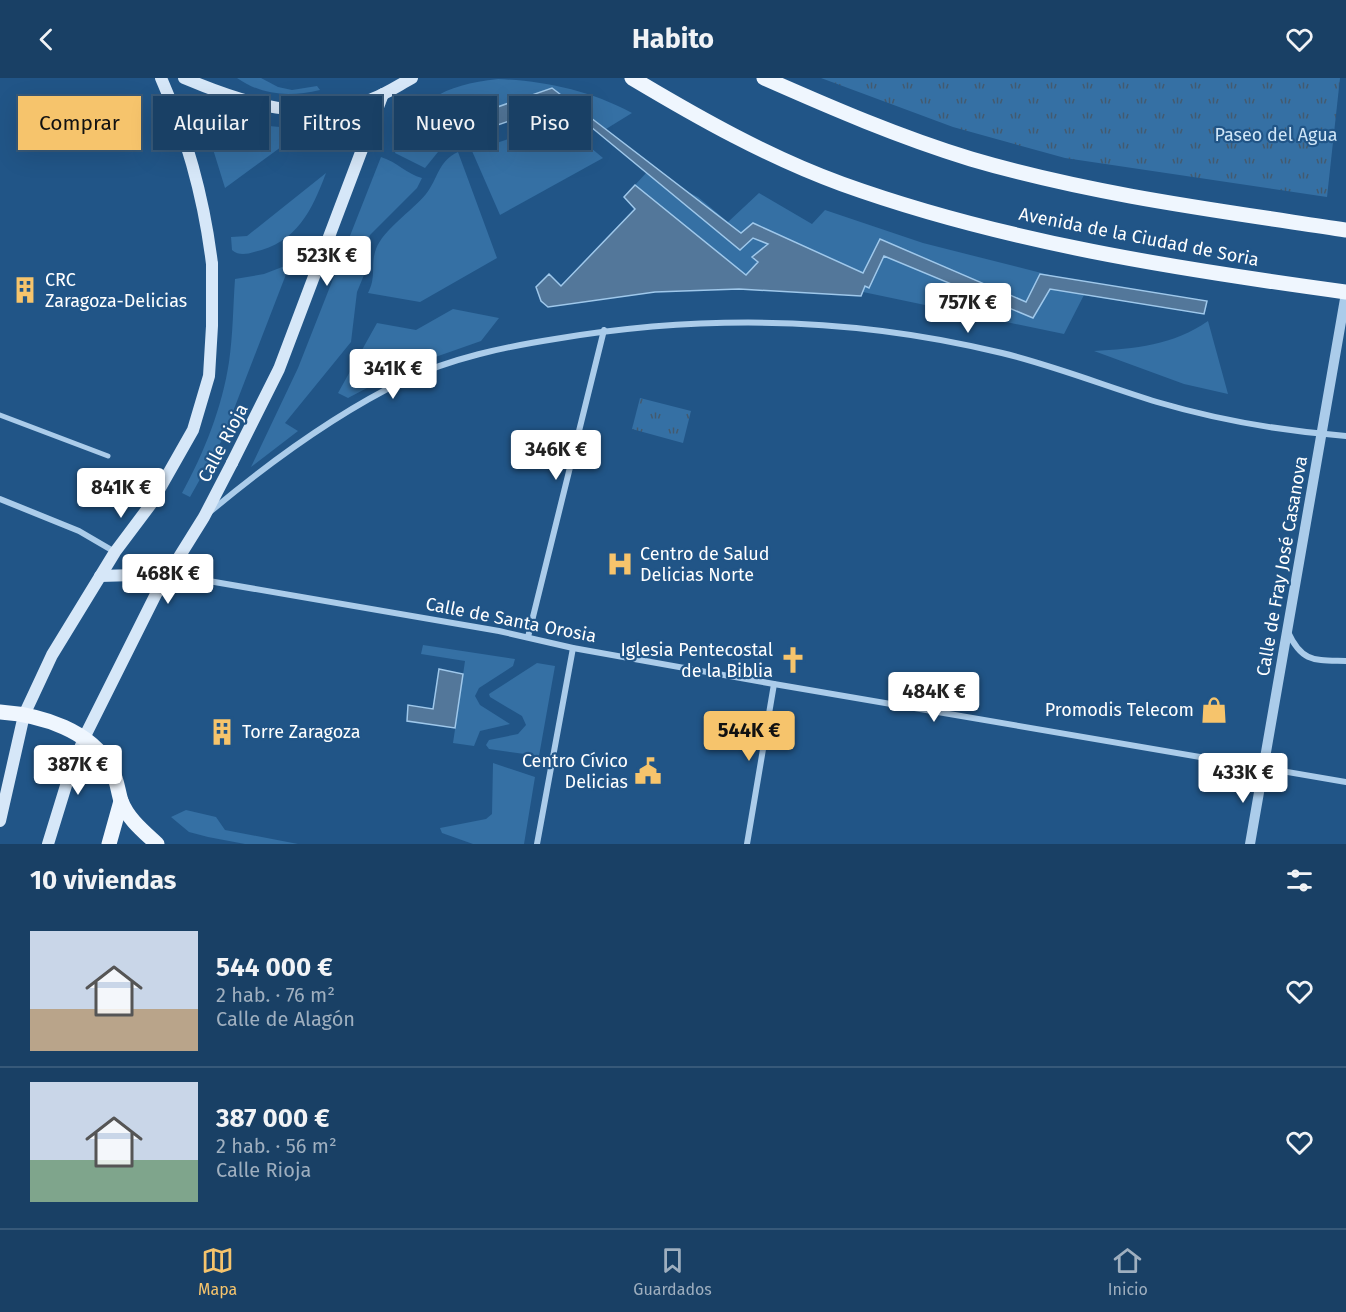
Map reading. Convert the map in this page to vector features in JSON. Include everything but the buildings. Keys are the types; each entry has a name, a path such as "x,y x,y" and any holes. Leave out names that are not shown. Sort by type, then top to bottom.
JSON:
{"main road":[{"name":"Calle Rioja","path":"0,821 24,715 52,655 115,552 151,504 182,453 202,404 209,376 212,264 202,193 187,141 161,78"},
{"path":"184,78 244,102 294,110 340,109 383,94 412,78"},
{"name":"Calle Rioja","path":"48,844 68,779 84,738 168,574 204,517 279,369 389,78"},
{"name":"Avenida de la Ciudad de Soria","path":"632,78 759,149 841,184 938,214 1061,245 1346,292"},
{"path":"764,78 863,122 972,159 1129,196 1346,230"},
{"path":"100,576 168,574"},
{"path":"0,712 24,715 60,726 84,738 111,770 121,801 138,826 157,844"},
{"path":"109,844 118,821 121,801"}],"street":[{"name":"Calle de Fray José Casanova","path":"1250,844 1346,292"},
{"path":"204,517 290,450 355,407 407,379 482,353 604,330 717,322 859,327 1001,352 1209,415 1346,436"},
{"path":"528,637 556,532 604,330"},
{"path":"0,415 108,456"},
{"path":"0,499 79,531 115,552"},
{"name":"Calle de Santa Orosia","path":"168,574 528,637 573,648 774,684 1346,782"},
{"path":"1288,631 1295,649 1306,657 1346,661"},
{"path":"537,844 573,648"},
{"path":"747,844 774,684"}],"green space":[{"path":"237,78 261,78 278,87 292,90 317,86 320,90 298,94 267,92"},
{"name":"Paseo del Agua","path":"821,78 1340,78 1327,197 1065,158 953,127"},
{"path":"498,79 566,88 600,98 632,113 606,129 591,118 591,96 563,96 552,88 536,96 509,96 509,110 497,116 497,96 437,96 461,86"},
{"path":"269,126 281,127 281,147 225,188 213,150 269,150"},
{"path":"509,139 509,150 591,150 591,148 603,158 500,215 472,151 497,150 497,143"},
{"path":"396,150 443,150 438,152 425,168 395,153"},
{"path":"458,152 497,258 420,302 368,293 372,281 374,255 380,242 426,194 446,160"},
{"path":"381,157 422,178 417,188 370,235 365,248 364,275 357,292 351,342 285,423 298,431 251,467 298,368"},
{"path":"647,172 698,197 728,222 759,193 812,224 825,210 923,243 1061,278 1207,301 1204,314 1084,295 1064,334 863,292 865,286 753,257 758,262 746,275 635,185"},
{"path":"326,173 315,200 292,233 269,248 246,254 232,250 231,237 247,236"},
{"path":"290,264 222,440 190,497 182,493 211,430 226,379 235,279 264,274"},
{"path":"453,309 499,318 481,341 407,367 348,398 338,393 377,323 416,330"},
{"path":"1208,321 1228,394 1184,384 1094,351 1139,347 1168,341"},
{"path":"640,398 691,411 683,443 632,429"},
{"path":"423,645 515,659 513,666 479,688 475,696 480,705 510,724 480,731 474,746 453,743 465,661 421,654"},
{"path":"537,663 555,666 539,756 489,749 486,745 489,740 518,734 526,725 522,716 490,697 489,694"},
{"path":"493,763 535,777 524,844 473,844 442,833 440,828 486,819 492,814"},
{"path":"186,810 216,817 225,830 298,844 245,844 189,832 171,817"}],"shaded area":[{"path":"552,88 562,96 529,96"},
{"path":"509,103 509,121 497,125 497,107"},
{"path":"591,118 741,233 753,223 863,273 880,239 1026,302 1040,274 1207,301 1204,314 1050,289 1033,318 884,256 869,288 865,286 861,296 739,289 655,292 548,307 541,301 536,287 549,274 561,286 635,209 624,197 635,185 746,275 758,262 752,257 768,244 753,238 740,250 591,127"},
{"path":"439,669 463,674 455,728 407,721 408,705 433,709"}],"place":[{"name":"CRC Zaragoza-Delicias","path":"25,290"},
{"name":"Centro de Salud Delicias Norte","path":"620,564"},
{"name":"Iglesia Pentecostal de la Biblia","path":"793,660"},
{"name":"Promodis Telecom","path":"1214,710"},
{"name":"Torre Zaragoza","path":"222,732"},
{"name":"Centro Cívico Delicias","path":"648,771"}]}
